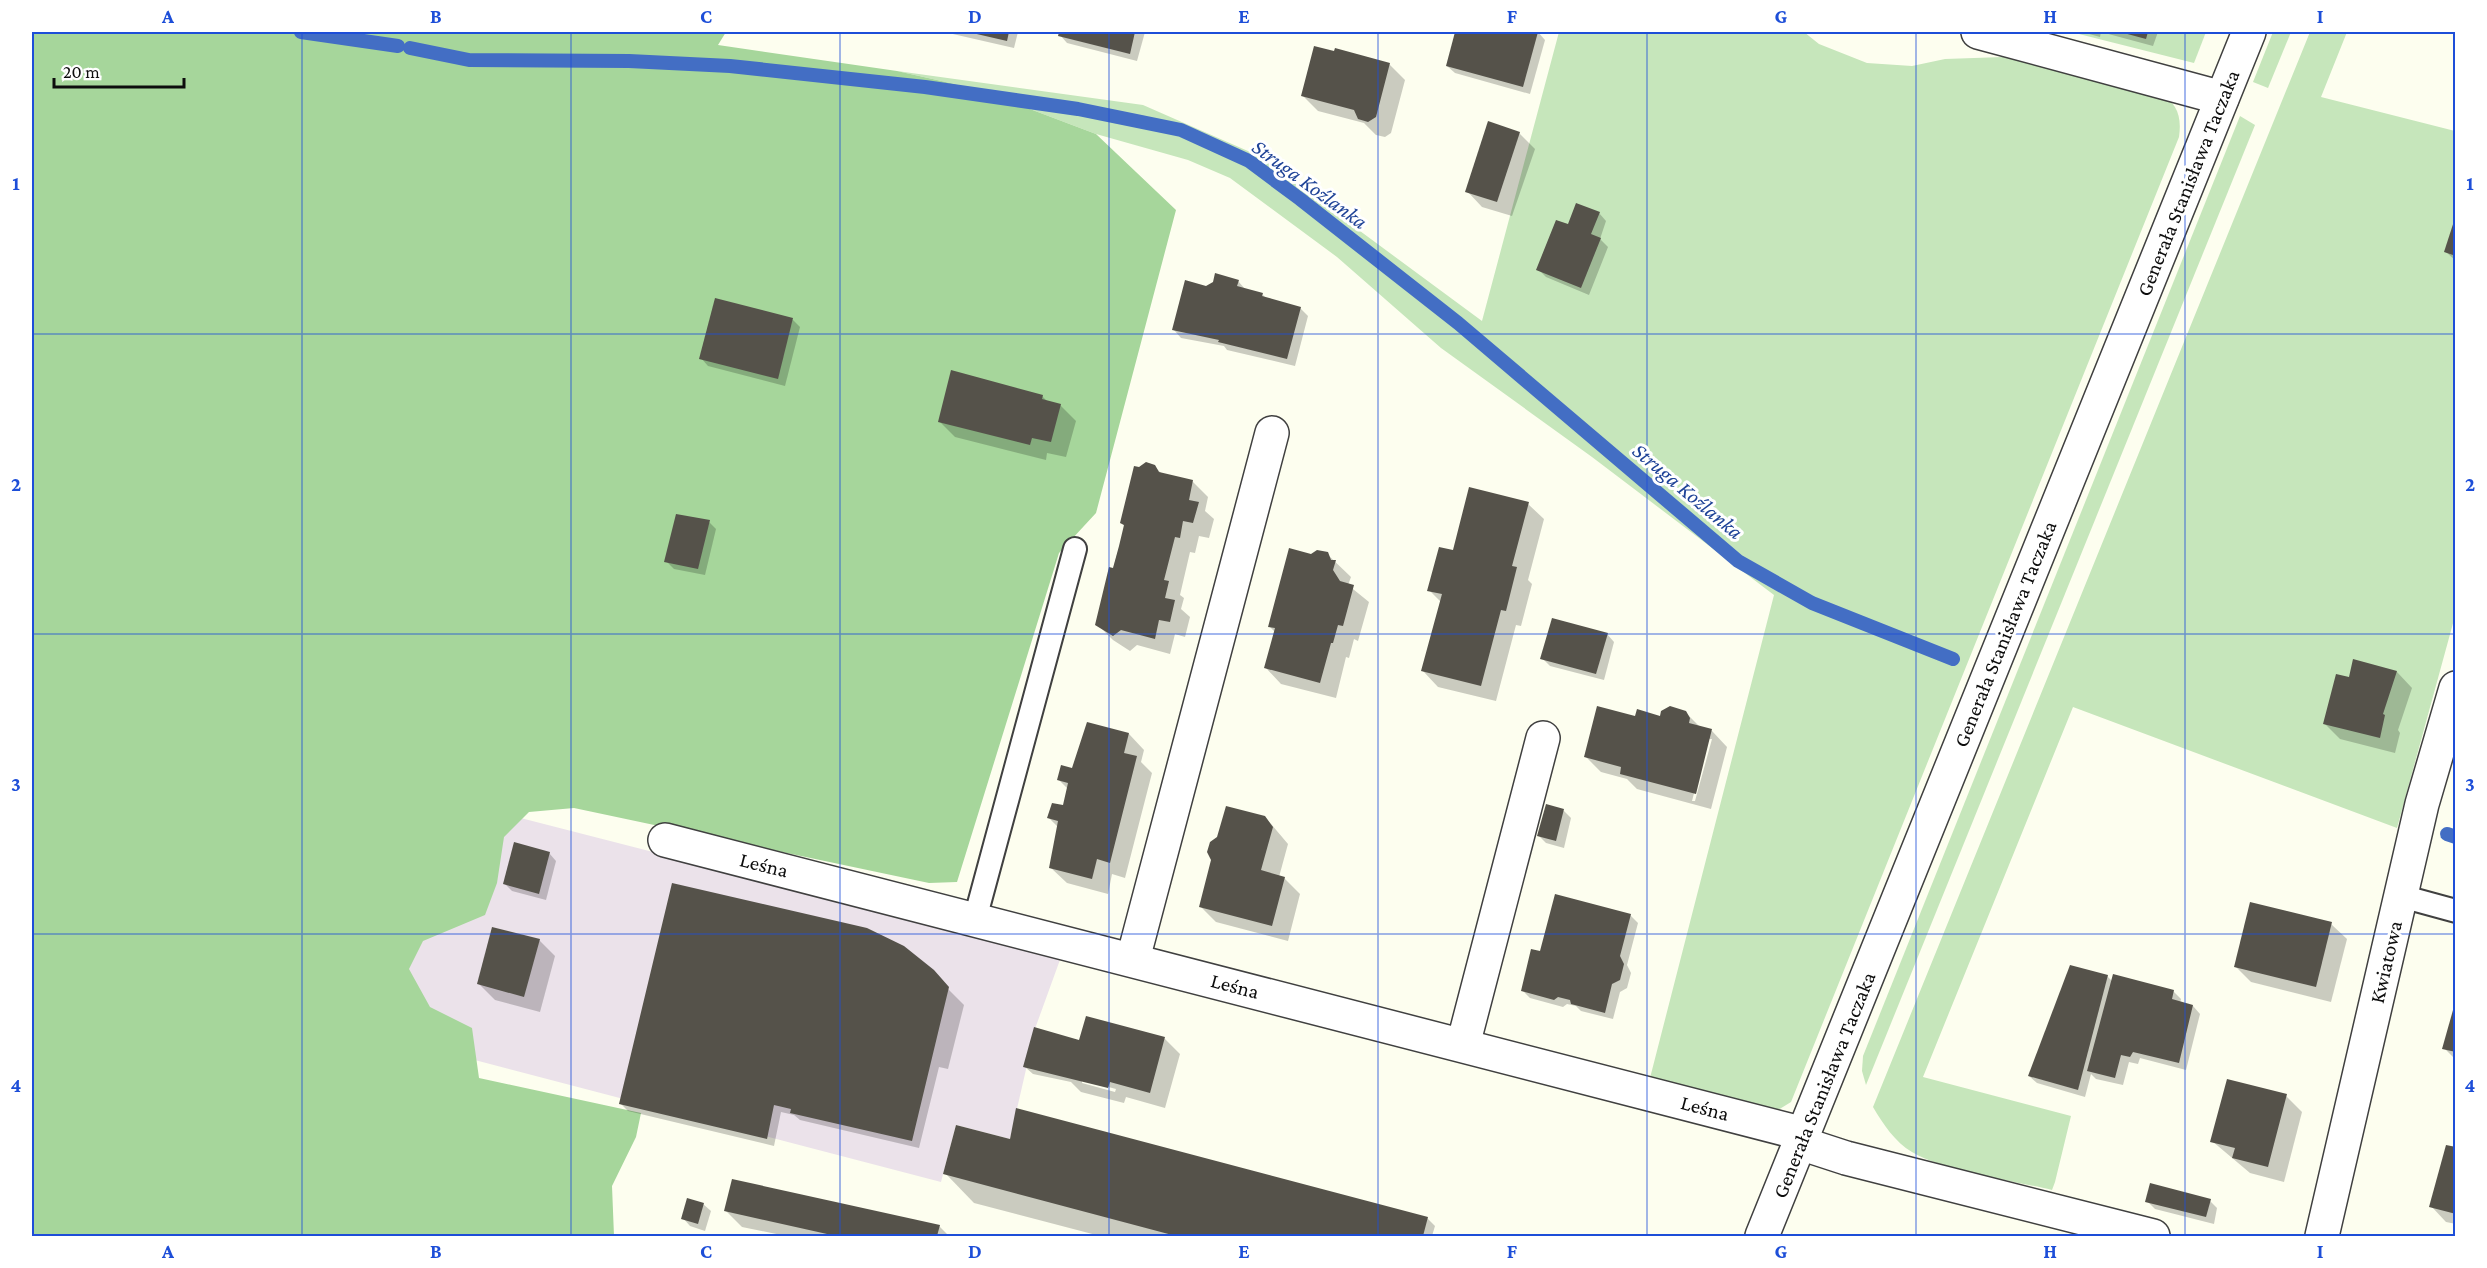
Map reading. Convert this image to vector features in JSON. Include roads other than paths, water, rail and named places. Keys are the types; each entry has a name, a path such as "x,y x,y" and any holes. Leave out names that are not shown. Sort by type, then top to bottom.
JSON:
{"street":[{"path":"1978,32 2222,98"},
{"name":"Generała Stanisława Taczaka","path":"1762,1236 2249,32"},
{"path":"1133,959 1272,433"},
{"name":"Kwiatowa","path":"2322,1236 2422,804 2456,688"},
{"path":"1463,1045 1543,738"},
{"name":"Leśna","path":"665,840 1463,1045 1802,1139 1846,1158 2153,1236"}],"lane":[{"path":"975,919 1075,549"},
{"path":"2401,896 2456,911"}],"waterway":[{"name":"Struga Koźlanka","path":"301,32 398,46"},
{"name":"Struga Koźlanka","path":"410,48 469,60 629,61 730,66 925,87 1078,109 1181,130 1249,161 1300,199 1458,323 1738,561 1812,603 1953,659"},
{"name":"Struga Koźlanka","path":"2447,834 2456,837"}]}
